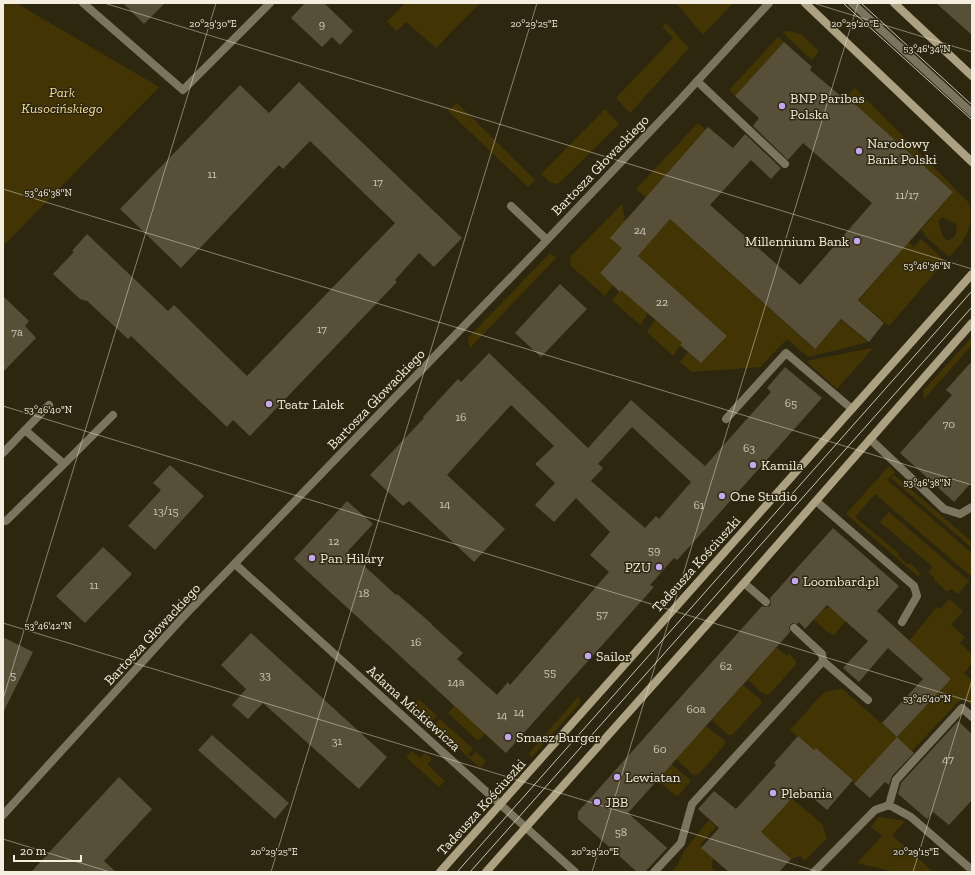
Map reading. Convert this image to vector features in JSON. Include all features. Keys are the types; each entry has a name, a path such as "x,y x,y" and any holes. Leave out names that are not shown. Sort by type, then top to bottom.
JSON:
{"street":[{"path":"83,3 183,90 270,3"},
{"name":"Bartosza Głowackiego","path":"3,815 185,615 547,240 769,3"},
{"path":"805,3 972,162"},
{"path":"852,3 972,113"},
{"path":"894,3 972,76"},
{"path":"697,81 748,131 785,164"},
{"path":"511,206 547,240"},
{"name":"Tadeusza Kościuszki","path":"440,872 972,274"},
{"path":"486,872 525,826 744,583 972,324"},
{"path":"726,419 786,353 852,409"},
{"path":"3,453 49,405"},
{"path":"3,521 6,521 113,414"},
{"path":"25,430 64,464"},
{"path":"870,439 944,509 960,514 972,507"},
{"path":"816,501 914,586 917,596 902,622"},
{"name":"Adama Mickiewicza","path":"235,564 575,872"},
{"path":"744,583 766,602"},
{"path":"794,628 822,654 823,661 868,700"},
{"path":"654,872 681,843 692,804 823,661"},
{"path":"889,805 896,780 962,708 972,717"},
{"path":"814,872 874,810 889,805 911,817 972,870"}],"green space":[{"name":"Park Kusocińskiego","path":"3,3 16,3 159,87 3,246"},
{"path":"405,3 480,3 436,48 406,22 397,31 387,22"},
{"path":"676,3 733,3 703,35"},
{"path":"666,23 689,48 630,113 616,98 673,38 662,27"},
{"path":"790,31 802,35 819,51 812,60 783,32"},
{"path":"778,37 784,42 735,96 729,90"},
{"path":"855,88 969,203 971,212 970,227 960,245 949,257 924,235 925,233 921,230 953,192 847,97","holes":["942,217 956,224 955,235 952,239 946,240 942,235 938,221"]},
{"path":"457,103 535,180 528,187 448,111"},
{"path":"605,109 619,124 558,184 549,182 541,174"},
{"path":"698,123 706,130 646,198 636,189"},
{"path":"622,204 625,221 622,248 600,273 613,285 605,296 570,265 571,256"},
{"path":"670,219 814,349 841,320 868,342 808,357 787,339 760,367 692,372 680,362 688,352 701,363 726,336 638,256"},
{"path":"921,239 945,261 889,326 859,300 909,242 914,247"},
{"path":"550,253 556,258 470,348 468,338"},
{"path":"621,290 648,313 640,325 612,300"},
{"path":"655,320 682,343 673,356 647,332"},
{"path":"972,337 972,345 924,399 923,391"},
{"path":"873,348 837,389 806,361"},
{"path":"889,466 895,472 887,480 972,553 972,577 875,494 855,517 898,553 899,557 907,564 911,564 920,573 919,577 846,514"},
{"path":"894,475 972,542 972,548 891,478"},
{"path":"889,512 969,581 958,594 951,589 947,592 934,580 935,578 928,572 933,567 880,522"},
{"path":"949,599 963,611 951,625 965,637 960,643 972,654 972,663 964,673 972,680 972,706 965,700 958,702 912,751 897,737 951,679 909,641 937,607 940,609"},
{"path":"830,607 846,621 834,635 830,634 814,620 823,610"},
{"path":"776,647 787,656 789,654 796,661 796,664 769,695 762,693 748,680"},
{"path":"743,685 760,699 762,703 732,735 728,735 712,720"},
{"path":"842,689 897,737 854,784 853,780 816,748 814,750 790,730 824,692"},
{"path":"579,696 580,703 531,758 529,755 530,752"},
{"path":"419,699 437,716 432,721 435,724 440,719 473,749 468,754 471,757 476,752 486,761 480,768 414,707 414,704"},
{"path":"455,706 485,734 478,741 448,713"},
{"path":"706,726 724,740 725,744 699,774 694,775 676,759"},
{"path":"412,751 420,758 425,753 432,759 427,764 445,781 439,787 406,757"},
{"path":"671,764 690,780 679,795 676,796 657,780"},
{"path":"791,798 822,824 827,838 805,861 800,856 791,859 761,832"},
{"path":"879,817 905,821 892,835 933,872 895,872 857,863 882,836 871,827"},
{"path":"709,820 716,827 701,844 701,848 713,858 712,867 716,872 671,872 678,864 684,851"}],"building":[{"path":"123,3 165,3 144,24"},
{"path":"305,3 324,3 353,31 340,45 332,37 322,47 291,18"},
{"path":"936,3 972,3 972,35"},
{"path":"784,42 812,67 810,70 842,97 844,95 847,97 953,192 858,300 884,323 869,342 841,319 815,349 670,219 638,256 727,336 701,363 680,345 682,343 621,290 620,292 600,273 622,248 610,238 708,127 733,148 745,134 781,168 771,179 751,160 710,205 800,285 872,203 803,143 788,160 753,126 759,118 735,96"},
{"path":"299,82 462,238 434,267 419,253 395,280 397,282 250,436 233,420 227,427 131,336 128,339 86,300 81,300 53,274 74,252 72,251 87,234 168,311 174,305 247,376 395,223 310,141 283,169 279,165 181,268 120,209 240,85 269,113"},
{"path":"560,284 587,309 541,357 515,333"},
{"path":"3,296 29,321 25,326 36,338 3,372"},
{"path":"489,353 588,448 631,400 705,466 771,392 767,388 785,367 822,398 690,546 677,560 674,558 650,585 654,587 506,753 294,559 347,501 373,524 348,551 463,653 457,659 497,695 508,682 510,685 609,572 590,555 610,532 576,498 554,522 535,505 555,483 535,464 554,446 511,405 447,475 505,529 474,562 409,501 403,506 370,475 424,418 423,417 458,379 461,382","holes":["632,427 691,482 659,519 656,516 645,528 591,481 603,468 598,464"]},
{"path":"972,361 972,482 954,502 900,453 952,395 946,390"},
{"path":"170,465 204,496 155,550 128,526 161,490 153,483"},
{"path":"833,528 899,586 877,611 951,679 897,737 882,723 923,679 888,648 859,682 843,668 868,641 827,605 805,629 799,622 797,624 792,623 789,627 790,632 628,813 667,848 645,872 637,872 578,819 578,812 762,606 770,606 770,598"},
{"path":"103,547 132,574 85,623 56,596"},
{"path":"251,633 387,757 359,789 263,703 248,719 232,705 246,689 221,665"},
{"path":"3,637 33,652 3,713"},
{"path":"958,721 972,734 972,800 949,825 933,812 927,819 898,794 901,783"},
{"path":"212,735 289,803 275,819 198,750"},
{"path":"798,736 814,750 816,748 853,780 827,810 801,788 761,832 791,859 779,872 729,872 701,848 719,828 698,809 714,791 736,809 776,765 774,763"},
{"path":"897,737 914,753 892,776 889,785 885,782 870,798 854,784"},
{"path":"119,777 152,809 104,861 116,872 31,872"}],"tram line":[{"path":"843,3 972,120"},
{"path":"861,3 972,105"},
{"path":"457,872 972,291"},
{"path":"470,872 972,307"}],"place":[{"name":"BNP Paribas Polska","path":"782,106"},
{"name":"Narodowy Bank Polski","path":"859,151"},
{"name":"Millennium Bank","path":"857,241"},
{"name":"Teatr Lalek","path":"269,404"},
{"name":"Kamila","path":"753,465"},
{"name":"One Studio","path":"722,496"},
{"name":"Pan Hilary","path":"312,558"},
{"name":"PZU","path":"659,567"},
{"name":"Loombard.pl","path":"795,581"},
{"name":"Sailor","path":"588,656"},
{"name":"Smasz Burger","path":"508,737"},
{"name":"Lewiatan","path":"617,777"},
{"name":"Plebania","path":"773,793"},
{"name":"JBB","path":"597,802"}]}
